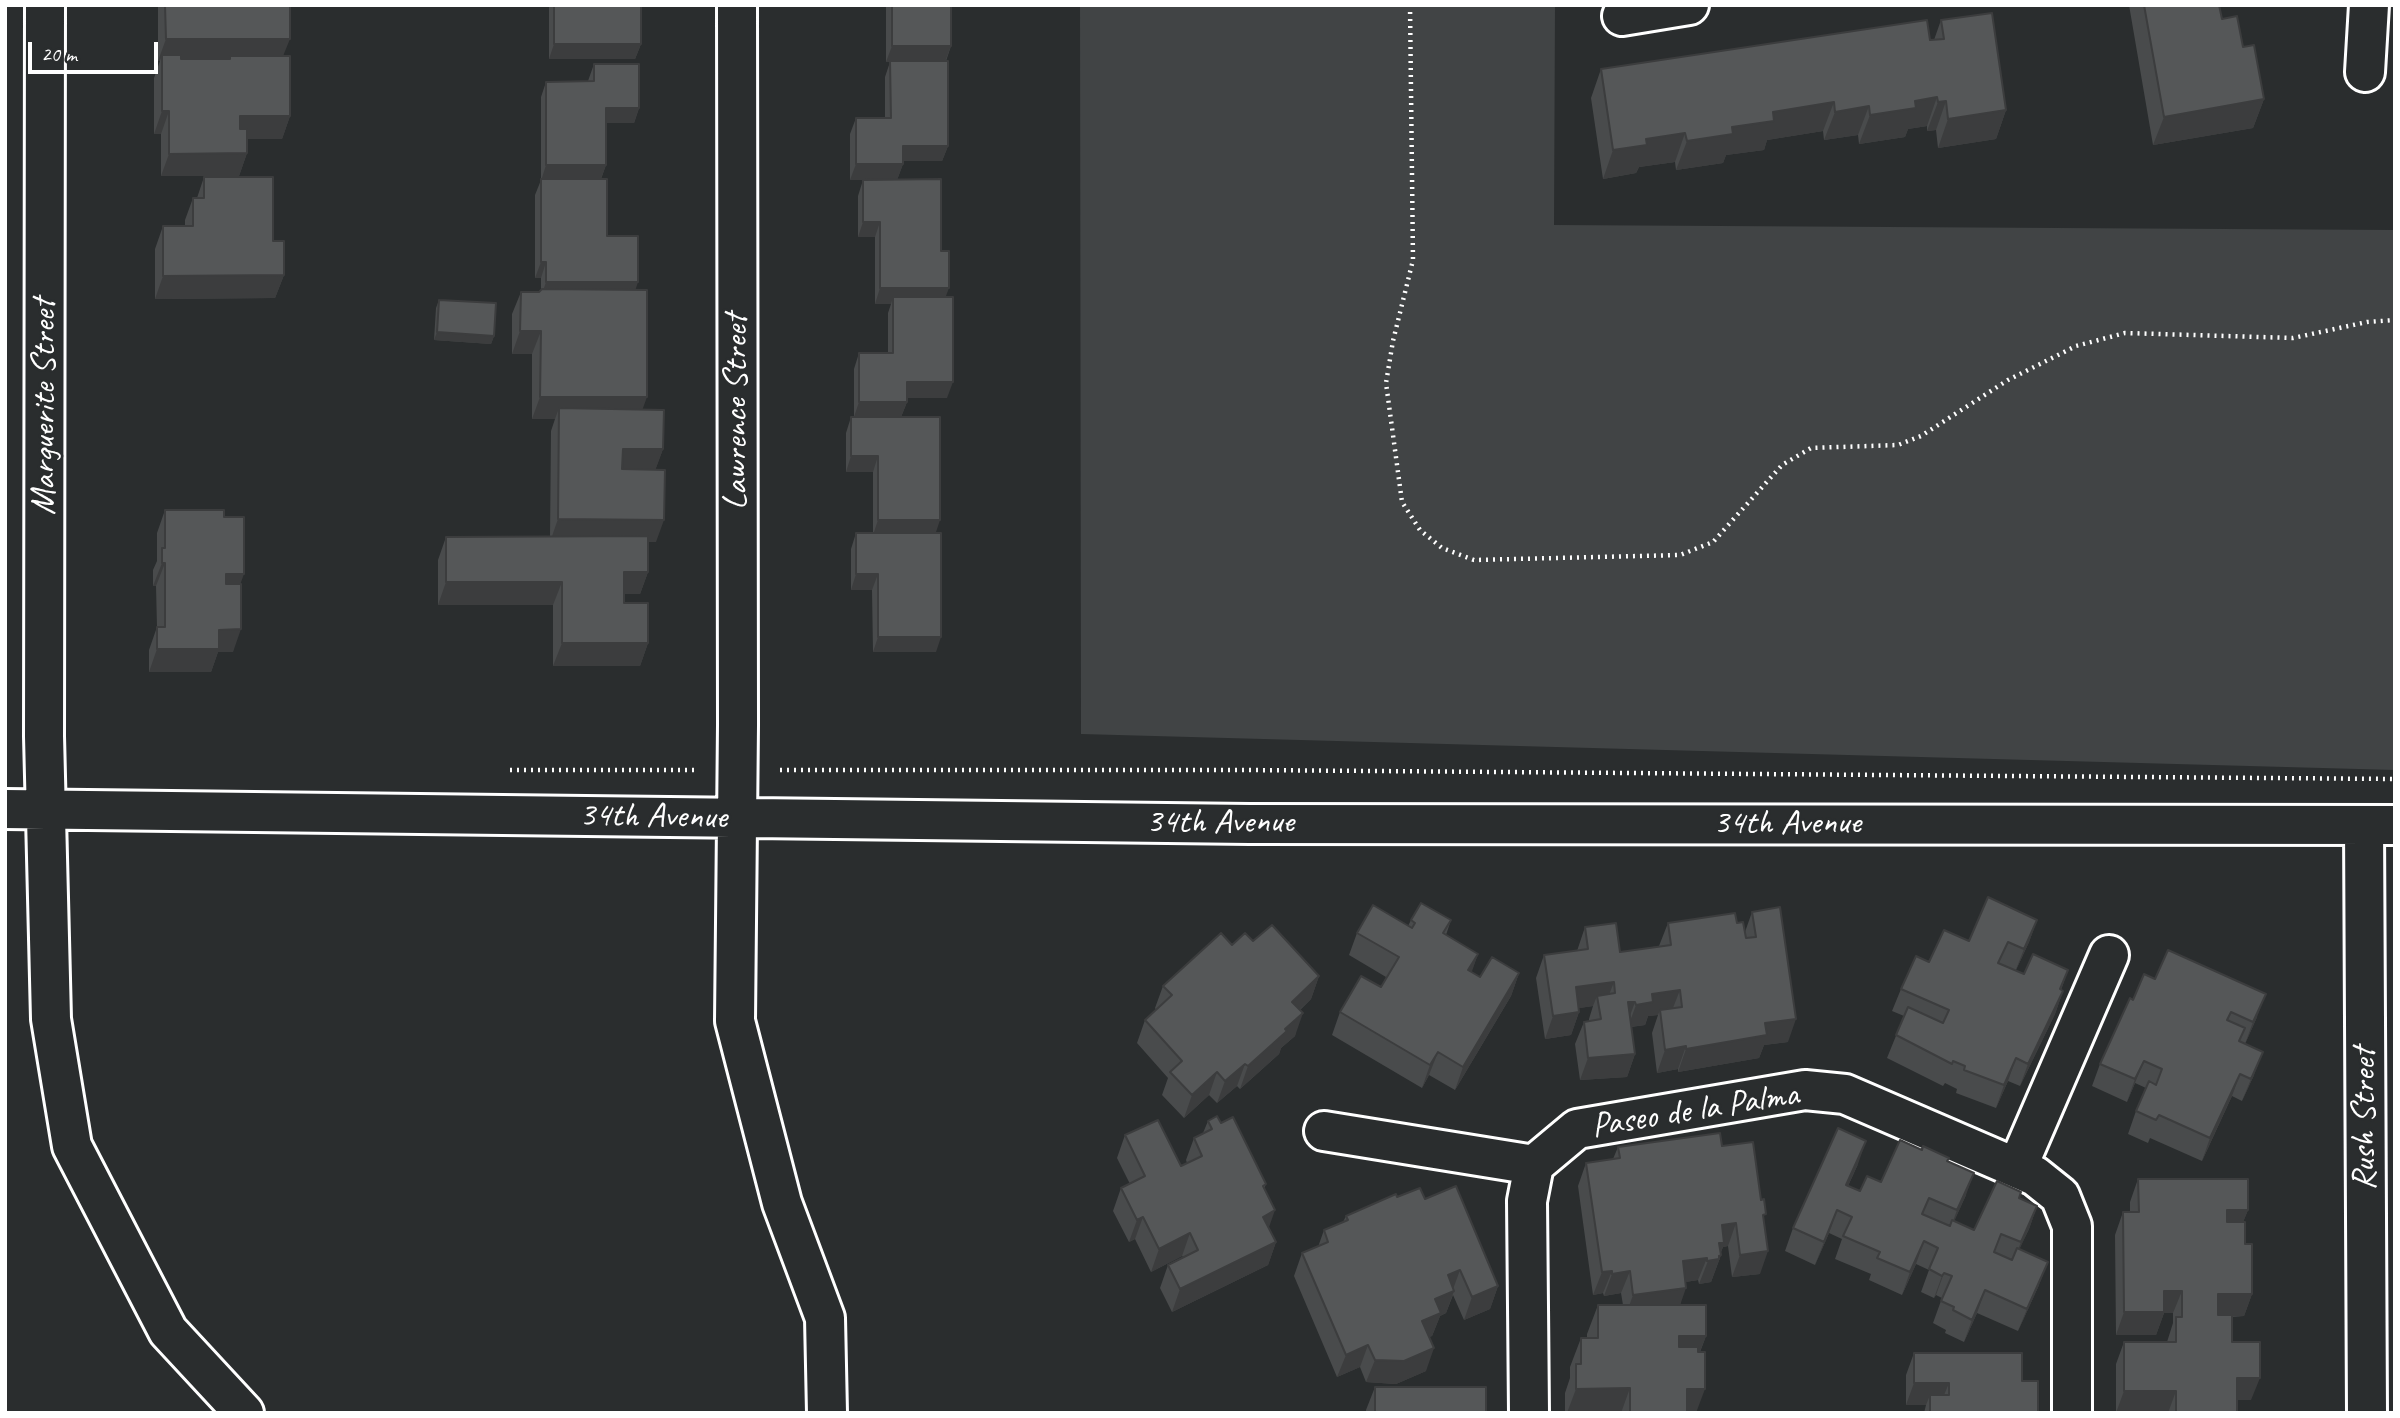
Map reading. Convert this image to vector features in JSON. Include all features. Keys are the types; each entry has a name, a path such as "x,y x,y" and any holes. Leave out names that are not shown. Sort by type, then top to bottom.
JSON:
{"street":[{"name":"Marguerite Street","path":"45,5 45,808 51,1019 72,1146 168,1331 244,1413"},
{"name":"Lawrence Street","path":"737,5 735,1021 782,1203 825,1318 827,1413"},
{"path":"1622,16 1689,5"},
{"path":"2365,72 2369,5"},
{"name":"34th Avenue","path":"5,808 1250,824 2379,825"},
{"name":"Rush Street","path":"2367,1413 2379,825"},
{"path":"2017,1168 2109,955"},
{"name":"Paseo de la Palma","path":"1534,1165 1577,1129 1805,1090 1845,1094 2035,1176 2060,1196 2072,1226 2072,1413"},
{"path":"1324,1131 1534,1165 1527,1200 1529,1413"}],"path":[{"path":"1410,5 1413,261 1393,341 1386,383 1402,502 1420,530 1442,548 1474,560 1680,555 1713,542 1782,465 1811,448 1898,445 1921,436 2008,380 2076,346 2113,336 2125,333 2293,338 2367,322 2395,320"},
{"path":"501,770 1246,770 2395,779"}],"shaded area":[{"path":"1080,5 1555,5 1554,225 2395,230 2395,770 1081,734"}],"building":[{"path":"165,5 290,5 290,39 166,39"},
{"path":"554,5 641,5 641,44 554,44"},
{"path":"892,5 951,5 951,46 892,46"},
{"path":"2144,5 2219,5 2222,19 2237,16 2243,47 2254,45 2264,99 2164,117"},
{"path":"1992,13 2006,110 1948,119 1946,101 1938,102 1937,97 1915,101 1916,108 1870,115 1869,106 1835,112 1834,102 1773,112 1774,121 1732,127 1733,134 1687,141 1685,133 1646,139 1647,145 1613,150 1601,69 1927,20 1930,40 1944,39 1941,20"},
{"path":"162,55 181,55 181,59 290,56 290,116 240,116 240,129 247,129 247,153 169,154 169,111 162,111"},
{"path":"890,61 948,61 948,146 903,146 903,164 856,164 856,118 891,118"},
{"path":"594,64 639,64 639,108 606,108 606,165 546,165 546,82 594,81"},
{"path":"204,177 273,177 273,241 284,241 284,275 163,276 163,226 193,226 193,198 204,198"},
{"path":"541,179 607,179 607,236 638,236 638,282 546,282 546,262 541,262"},
{"path":"941,179 941,251 949,251 949,288 880,288 880,222 863,222 863,180"},
{"path":"542,289 647,290 647,397 540,397 541,331 520,331 521,292 539,292"},
{"path":"893,297 953,297 953,382 907,382 907,402 859,402 859,353 893,353"},
{"path":"439,300 496,303 494,336 437,332"},
{"path":"559,408 664,410 663,449 623,449 622,469 665,470 664,520 558,519"},
{"path":"851,417 940,417 940,520 878,520 878,456 851,456"},
{"path":"165,510 224,510 224,517 244,517 244,574 226,574 226,584 241,584 241,629 219,630 219,649 157,649 157,627 165,627 165,563 162,563 162,548 165,548"},
{"path":"856,533 941,533 941,637 878,637 878,574 856,574"},
{"path":"648,536 648,572 624,572 624,603 648,603 648,643 562,643 562,582 446,582 446,537"},
{"path":"1988,897 2037,920 2024,949 2008,942 1998,963 2024,974 2033,954 2068,970 2060,989 2063,991 2028,1064 2016,1058 2004,1085 1964,1070 1965,1066 1953,1061 1952,1064 1896,1035 1908,1007 1943,1023 1949,1010 1901,989 1916,956 1929,962 1944,930 1969,941"},
{"path":"1421,903 1451,920 1443,933 1478,954 1468,970 1480,977 1492,957 1519,973 1463,1067 1438,1052 1430,1065 1340,1012 1361,976 1381,987 1399,957 1357,933 1373,905 1412,928 1415,923 1411,920"},
{"path":"1780,907 1796,1019 1765,1023 1767,1035 1665,1050 1660,1010 1682,1007 1680,990 1652,994 1653,1002 1636,1005 1635,1002 1628,1002 1635,1054 1588,1058 1584,1022 1601,1019 1597,996 1615,993 1614,982 1576,987 1579,1012 1553,1016 1544,955 1588,949 1585,927 1616,923 1620,952 1671,945 1668,923 1735,913 1737,923 1743,922 1746,938 1756,937 1752,912"},
{"path":"1272,925 1319,976 1292,1002 1303,1013 1248,1066 1245,1064 1225,1081 1217,1072 1192,1095 1170,1072 1182,1061 1145,1020 1172,995 1163,986 1221,933 1232,945 1245,933 1253,941"},
{"path":"2168,950 2266,994 2253,1022 2231,1012 2227,1020 2245,1028 2239,1041 2263,1052 2251,1079 2240,1074 2210,1138 2159,1115 2156,1120 2136,1111 2149,1081 2156,1085 2162,1069 2144,1061 2135,1079 2100,1064 2144,974 2155,979"},
{"path":"1217,1116 1221,1123 1233,1117 1266,1184 1263,1186 1275,1210 1263,1217 1276,1242 1180,1289 1168,1265 1198,1250 1190,1233 1159,1249 1143,1217 1137,1220 1121,1188 1145,1176 1125,1135 1158,1120 1181,1166 1202,1156 1194,1138 1212,1129 1208,1121"},
{"path":"1838,1128 1866,1141 1846,1185 1860,1191 1867,1176 1881,1182 1900,1140 1922,1150 1923,1146 1974,1173 1957,1210 1929,1198 1922,1214 1950,1226 1952,1220 1974,1230 1997,1181 2021,1192 2019,1198 2037,1206 2021,1242 2001,1234 1994,1252 2012,1260 2017,1248 2048,1262 2027,1309 1985,1290 1972,1320 1941,1301 1952,1276 1944,1273 1942,1276 1929,1269 1938,1248 1924,1241 1910,1272 1877,1258 1880,1252 1843,1236 1852,1217 1837,1210 1824,1242 1793,1228"},
{"path":"1720,1133 1722,1146 1753,1142 1761,1200 1764,1199 1766,1214 1763,1215 1768,1251 1740,1255 1736,1223 1722,1225 1724,1243 1719,1243 1719,1259 1683,1261 1686,1288 1633,1295 1630,1271 1612,1274 1612,1271 1602,1272 1586,1163 1620,1158 1618,1147"},
{"path":"2138,1179 2248,1179 2248,1210 2227,1210 2227,1222 2245,1222 2245,1244 2252,1244 2252,1294 2218,1294 2218,1315 2232,1315 2232,1342 2260,1342 2260,1378 2237,1378 2237,1413 2176,1413 2176,1391 2124,1391 2124,1342 2176,1342 2176,1317 2182,1317 2182,1291 2164,1291 2164,1312 2124,1312 2123,1212 2139,1212"},
{"path":"1456,1186 1498,1286 1472,1297 1460,1270 1448,1275 1454,1291 1435,1299 1441,1313 1422,1321 1434,1348 1404,1361 1375,1360 1368,1345 1346,1355 1302,1253 1328,1242 1324,1230 1348,1220 1346,1216 1396,1194 1397,1197 1420,1188 1425,1199"},
{"path":"1598,1305 1706,1305 1706,1336 1679,1336 1679,1347 1698,1347 1698,1352 1705,1352 1705,1389 1687,1389 1687,1413 1630,1413 1630,1388 1576,1389 1576,1364 1581,1364 1581,1338 1598,1338"},
{"path":"1914,1353 2022,1353 2022,1381 2038,1381 2038,1413 1930,1413 1930,1395 1949,1395 1949,1383 1914,1383"},
{"path":"1375,1387 1486,1387 1486,1413 1375,1413"}]}
